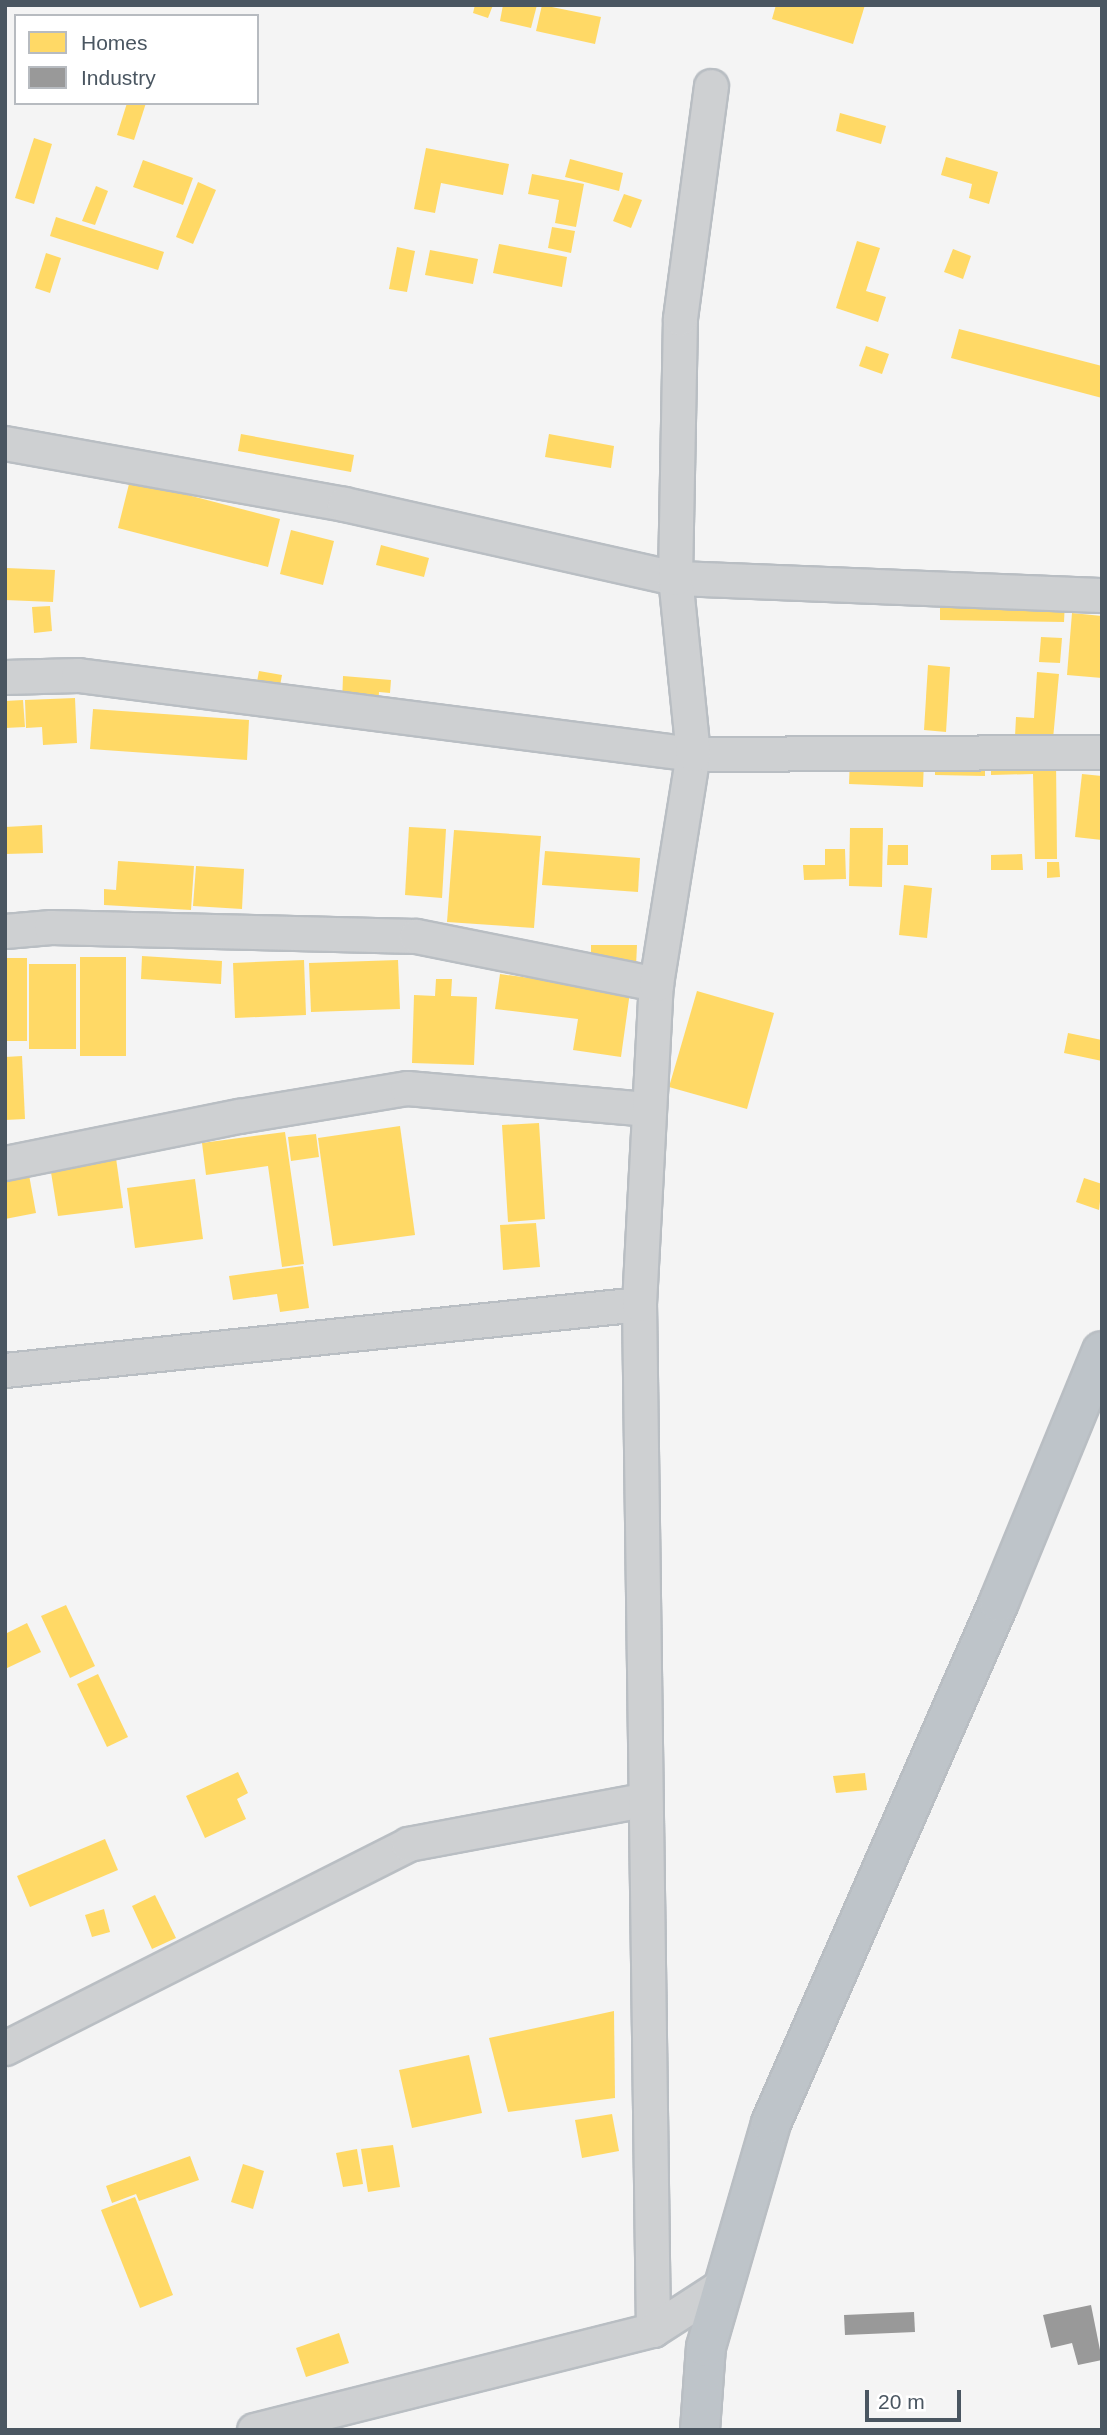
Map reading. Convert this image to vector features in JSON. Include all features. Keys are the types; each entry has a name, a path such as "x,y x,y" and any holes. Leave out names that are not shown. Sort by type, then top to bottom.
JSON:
{"highway":[{"path":"699,2430 706,2347 771,2123 999,1602 1102,1351"}],"street":[{"path":"653,2330 639,1304 656,984 693,754 675,578 680,318 711,86"},
{"path":"5,443 344,504 675,578 1102,595"},
{"path":"5,677 78,675 693,754 1102,752"},
{"path":"5,931 65,927 416,936 656,984"},
{"path":"5,1163 239,1116 407,1088 649,1109"},
{"path":"5,1370 639,1304"},
{"path":"5,2048 408,1844 644,1800"},
{"path":"254,2430 653,2330 724,2284"}],"building: Homes":[{"path":"475,5 493,5 488,18 473,13"},
{"path":"503,5 537,5 531,28 500,21"},
{"path":"542,5 601,17 595,44 536,31"},
{"path":"776,5 865,5 853,44 772,19"},
{"path":"126,105 145,105 134,140 117,135"},
{"path":"840,113 886,126 881,144 836,131"},
{"path":"34,138 52,144 34,204 15,198"},
{"path":"426,148 509,164 503,195 441,183 435,213 414,209"},
{"path":"946,157 998,172 989,204 969,198 972,184 941,175"},
{"path":"570,159 623,173 619,191 565,177"},
{"path":"143,160 193,178 183,205 133,187"},
{"path":"532,174 584,184 576,227 555,223 559,200 528,194"},
{"path":"198,182 216,190 193,244 176,237"},
{"path":"96,186 108,191 95,225 82,221"},
{"path":"624,194 642,200 631,228 613,221"},
{"path":"56,217 164,252 158,270 50,236"},
{"path":"552,227 575,231 571,253 548,248"},
{"path":"857,241 880,248 866,291 886,297 878,322 836,308"},
{"path":"499,244 567,257 562,287 493,273"},
{"path":"397,247 415,251 407,292 389,289"},
{"path":"953,249 971,256 963,279 944,272"},
{"path":"430,250 478,259 473,284 425,275"},
{"path":"46,253 61,258 50,293 35,288"},
{"path":"959,329 1102,366 1102,398 951,358"},
{"path":"866,346 889,354 882,374 859,366"},
{"path":"241,434 354,455 351,472 238,451"},
{"path":"549,434 614,446 611,468 545,457"},
{"path":"130,480 280,519 268,567 118,528"},
{"path":"291,530 334,541 323,585 280,574"},
{"path":"381,545 429,558 424,577 376,565"},
{"path":"6,568 55,570 53,602 5,600"},
{"path":"940,598 1065,601 1064,622 940,620"},
{"path":"50,606 52,631 34,633 32,607"},
{"path":"1072,613 1102,616 1102,678 1067,675"},
{"path":"1041,637 1062,638 1060,663 1039,662"},
{"path":"928,665 950,667 946,732 924,730"},
{"path":"259,671 282,675 278,696 255,692"},
{"path":"1037,672 1059,674 1053,739 1015,736 1016,717 1034,718"},
{"path":"343,676 391,680 390,693 379,692 378,706 342,703"},
{"path":"75,698 77,743 43,745 42,727 26,728 25,700"},
{"path":"23,700 25,727 5,728 5,701"},
{"path":"93,709 249,720 247,760 90,749"},
{"path":"935,757 985,758 985,776 935,775"},
{"path":"850,758 924,760 923,787 849,784"},
{"path":"991,759 1056,759 1057,859 1035,859 1033,774 991,775"},
{"path":"1082,774 1102,776 1102,840 1075,837"},
{"path":"42,825 43,853 5,854 5,827"},
{"path":"409,827 446,829 442,898 405,895"},
{"path":"850,828 883,828 882,887 849,886"},
{"path":"454,830 541,836 534,928 447,922"},
{"path":"888,845 908,845 908,865 887,865"},
{"path":"825,849 845,849 846,879 804,880 803,865 825,865"},
{"path":"545,851 640,858 638,892 542,885"},
{"path":"1022,854 1023,870 991,870 991,855"},
{"path":"118,861 194,866 191,910 104,905 104,889 116,890"},
{"path":"1047,862 1059,862 1060,877 1047,878"},
{"path":"196,866 244,869 242,909 193,906"},
{"path":"904,885 932,888 927,938 899,935"},
{"path":"591,945 637,945 636,966 591,966"},
{"path":"142,956 222,961 221,984 141,979"},
{"path":"80,957 126,957 126,1056 80,1056"},
{"path":"5,958 27,958 27,1041 5,1041"},
{"path":"304,960 306,1015 235,1018 233,963"},
{"path":"398,960 400,1009 311,1012 309,963"},
{"path":"29,964 76,964 76,1049 29,1049"},
{"path":"500,974 630,992 621,1057 573,1050 578,1019 495,1009"},
{"path":"436,979 452,979 451,996 477,997 474,1065 412,1063 414,995 435,996"},
{"path":"697,991 774,1013 747,1109 669,1087"},
{"path":"1068,1033 1102,1040 1102,1061 1064,1053"},
{"path":"22,1056 25,1119 5,1120 5,1057"},
{"path":"539,1123 545,1219 508,1222 502,1125"},
{"path":"400,1126 415,1235 333,1246 318,1138"},
{"path":"285,1132 304,1264 282,1267 268,1166 206,1175 202,1143"},
{"path":"316,1134 319,1157 291,1161 288,1137"},
{"path":"116,1158 123,1208 58,1216 50,1166"},
{"path":"29,1175 36,1213 5,1219 5,1180"},
{"path":"1084,1178 1102,1184 1099,1210 1076,1202"},
{"path":"195,1179 203,1239 135,1248 127,1188"},
{"path":"536,1223 540,1267 503,1270 500,1225"},
{"path":"303,1266 309,1308 280,1312 277,1294 233,1300 229,1276"},
{"path":"66,1605 95,1666 70,1678 41,1616"},
{"path":"27,1623 41,1652 5,1669 5,1634"},
{"path":"98,1674 128,1737 107,1747 77,1684"},
{"path":"238,1772 248,1793 237,1799 246,1819 205,1838 186,1796"},
{"path":"865,1773 867,1790 836,1793 833,1776"},
{"path":"105,1839 118,1870 30,1907 17,1876"},
{"path":"155,1895 176,1938 152,1949 132,1906"},
{"path":"104,1909 110,1932 92,1937 85,1915"},
{"path":"614,2011 615,2098 508,2112 489,2038"},
{"path":"469,2055 482,2113 412,2128 399,2070"},
{"path":"612,2114 619,2151 582,2158 575,2120"},
{"path":"393,2145 400,2187 368,2192 361,2149"},
{"path":"357,2149 363,2184 343,2187 336,2153"},
{"path":"190,2156 199,2180 139,2201 136,2194 112,2203 106,2186"},
{"path":"243,2164 264,2171 253,2209 231,2202"},
{"path":"135,2197 173,2295 140,2308 101,2210"},
{"path":"339,2333 349,2363 306,2377 296,2348"}],"building: Industry":[{"path":"1091,2305 1102,2360 1078,2365 1072,2343 1051,2348 1043,2315"},
{"path":"914,2312 915,2332 845,2335 844,2315"}]}
